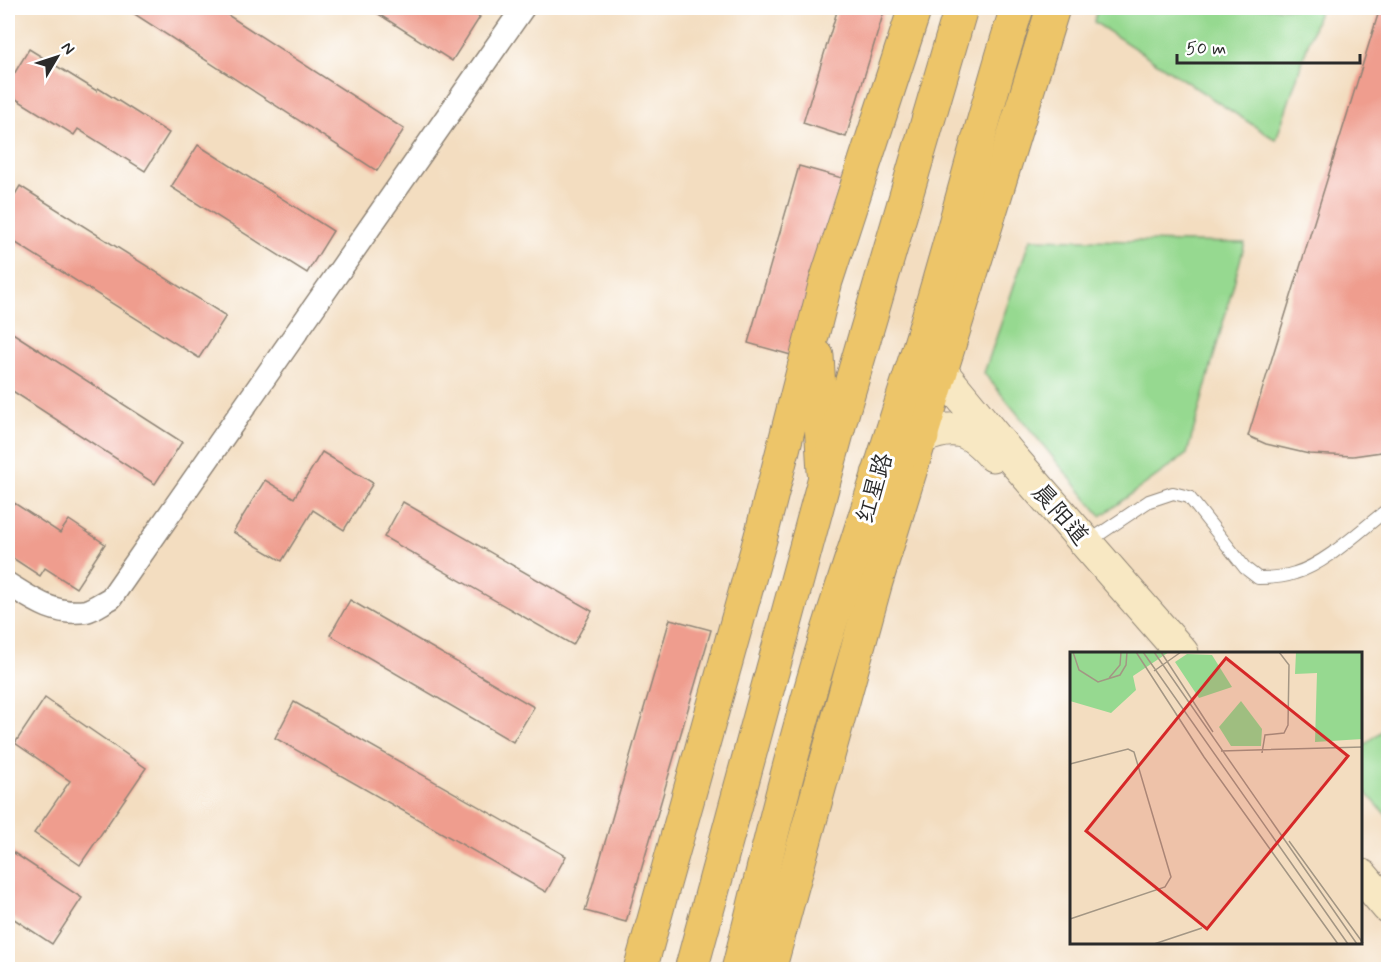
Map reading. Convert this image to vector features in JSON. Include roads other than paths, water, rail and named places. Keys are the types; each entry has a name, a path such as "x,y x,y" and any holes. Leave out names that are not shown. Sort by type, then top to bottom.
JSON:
{"main road":[{"path":"640,969 761,536 820,405 816,324 826,281 915,8"},
{"name":"红星路","path":"691,969 824,480 820,405 865,338 961,8"},
{"name":"红星路","path":"738,969 793,753 833,615 852,562 921,339 1017,8"},
{"path":"769,969 875,585 942,374 1053,8"},
{"path":"921,339 942,374"},
{"name":"晨阳道","path":"942,374 1165,652"},
{"name":"晨阳道","path":"922,437 943,430 954,430 975,436 1181,652"},
{"path":"878,474 922,437"},
{"path":"1363,859 1389,889"},
{"path":"1363,877 1389,907"}],"street":[{"path":"8,584 41,605 62,612 88,611 111,598 523,8"}],"lane":[{"path":"1081,546 1149,501 1173,492 1189,497 1245,568 1258,578 1270,578 1295,573 1315,565 1389,509"}]}
